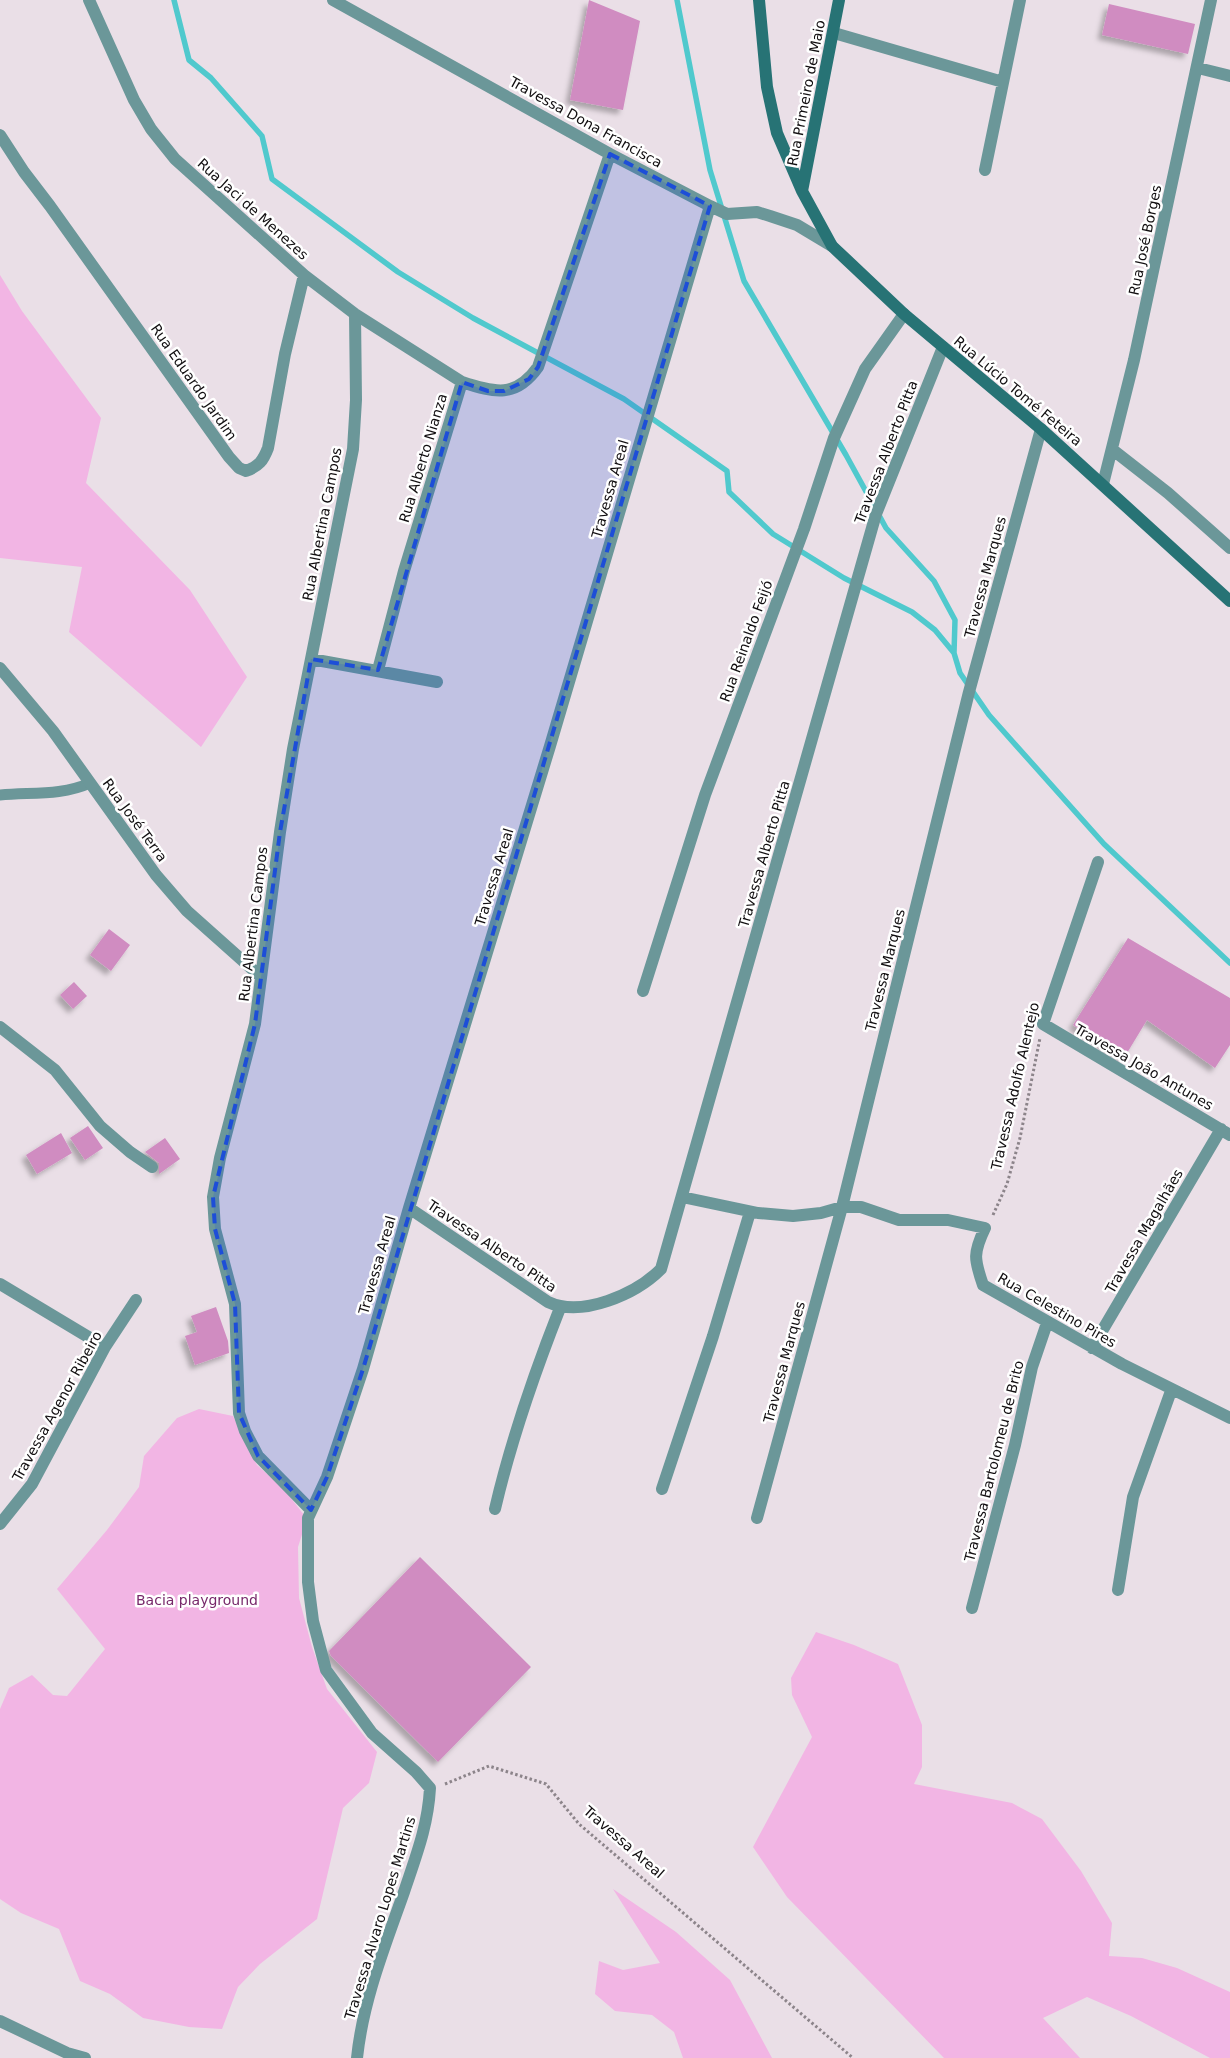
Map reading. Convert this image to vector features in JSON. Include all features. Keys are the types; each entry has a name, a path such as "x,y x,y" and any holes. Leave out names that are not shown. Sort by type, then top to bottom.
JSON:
{"main road":[{"name":"Rua Lúcio Tomé Feteira","path":"759,0 767,87 778,133 802,191 832,246 904,314 1041,429 1230,601"},
{"name":"Rua Primeiro de Maio","path":"802,191 839,0"}],"street":[{"name":"Rua Jaci de Menezes","path":"89,0 134,100 151,129 175,159 304,275 354,314 462,382"},
{"name":"Travessa Dona Francisca","path":"333,0 610,154 711,207 727,214 757,212 770,216 797,225 832,246"},
{"path":"985,170 1020,0"},
{"name":"Rua José Borges","path":"1103,484 1113,450 1198,68 1211,0"},
{"path":"834,33 1003,82"},
{"path":"1198,68 1230,76"},
{"name":"Rua Eduardo Jardim","path":"0,135 24,172 229,457 239,468 246,471 258,466 264,459 268,448 286,354 304,275"},
{"name":"Rua Alberto Nianza","path":"378,670 404,571 462,382 488,391 504,391 518,387 529,379 538,367 610,154"},
{"name":"Travessa Areal","path":"430,1788 416,1772 372,1733 326,1670 313,1621 308,1582 308,1518 327,1477 363,1369 408,1208 550,746 711,207"},
{"name":"Rua Albertina Campos","path":"311,1510 258,1456 245,1431 239,1413 235,1304 215,1229 213,1197 216,1177 255,1024 280,832 311,659 353,449 356,400 354,314"},
{"name":"Rua Reinaldo Feijó","path":"643,991 705,795 804,529 834,438 865,369 904,314"},
{"name":"Travessa Alberto Pitta","path":"408,1208 548,1302 560,1308 582,1307 612,1298 649,1281 661,1269 876,514 942,347"},
{"name":"Travessa Marques","path":"757,1518 842,1207 969,692 1041,429"},
{"path":"1113,450 1168,493 1230,548"},
{"path":"311,659 437,682"},
{"name":"Rua José Terra","path":"0,668 53,731 156,875 187,911 261,977"},
{"name":"Travessa Adolfo Alentejo","path":"1043,1024 1098,862"},
{"name":"Travessa João Antunes","path":"1043,1024 1226,1132"},
{"path":"0,1027 55,1070 100,1126 130,1152 152,1167"},
{"name":"Travessa Magalhães","path":"1092,1348 1226,1132"},
{"path":"682,1198 750,1212 794,1216 821,1213 842,1207 861,1207 899,1220 948,1220 985,1228"},
{"path":"662,1489 713,1336 750,1212"},
{"name":"Rua Celestino Pires","path":"985,1228 975,1248 975,1264 983,1285 1047,1323 1171,1391 1230,1418"},
{"path":"0,1284 105,1347"},
{"name":"Travessa Agenor Ribeiro","path":"0,1524 32,1484 105,1347 136,1300"},
{"name":"Travessa Alberto Pitta","path":"495,1509 507,1459 526,1397 560,1308"},
{"name":"Travessa Bartolomeu de Brito","path":"972,1608 1015,1445 1032,1367 1047,1323"},
{"path":"1118,1590 1133,1497 1171,1391"},
{"name":"Travessa Alvaro Lopes Martins","path":"357,2058 360,2033 372,1986 426,1826 430,1788"},
{"path":"0,2021 67,2053 85,2058"}],"lane":[{"path":"0,795 58,793 76,789 90,783"}],"path":[{"name":"Travessa Adolfo Alentejo","path":"985,1228 1007,1184 1020,1138 1043,1024"},
{"name":"Travessa Areal","path":"430,1788 455,1781 490,1766 546,1784 578,1824 853,2058"}],"highlighted area":[{"path":"610,154 710,206 363,1369 327,1477 311,1510 258,1456 239,1413 235,1304 215,1229 213,1197 255,1024 280,832 311,659 378,670 462,382 488,391 504,391 529,379 538,367"}],"green space":[{"path":"0,275 22,311 101,418 86,483 190,590 247,677 201,747 69,632 82,567 0,558"},
{"name":"Bacia playground","path":"199,1409 233,1416 257,1465 284,1489 307,1519 298,1547 299,1598 312,1647 327,1689 377,1752 369,1783 343,1808 317,1919 260,1964 238,1987 222,2029 189,2027 143,2018 110,1994 80,1981 59,1929 21,1913 0,1899 0,1709 9,1688 32,1675 53,1695 67,1696 105,1649 57,1589 107,1530 139,1487 144,1456 177,1418"},
{"path":"816,1632 854,1645 898,1664 922,1725 922,1767 914,1784 1012,1803 1042,1819 1081,1871 1112,1923 1109,1956 1142,1958 1177,1968 1230,1992 1230,2058 1210,2058 1131,2016 1087,1997 1043,2018 1080,2058 944,2058 787,1897 753,1847 812,1737 792,1695 791,1678"},
{"path":"613,1889 676,1932 730,1980 772,2058 683,2058 674,2032 652,2015 615,2011 595,1994 599,1961 623,1970 660,1963"}],"building":[{"path":"589,0 640,21 623,110 570,100"},
{"path":"1109,4 1195,24 1188,54 1102,35"},
{"path":"109,929 130,945 111,971 90,955"},
{"path":"1128,938 1230,998 1230,1045 1215,1068 1147,1020 1124,1058 1073,1025"},
{"path":"74,982 87,996 73,1009 60,995"},
{"path":"88,1126 103,1148 85,1160 70,1138"},
{"path":"61,1133 72,1153 37,1174 26,1155"},
{"path":"165,1138 180,1159 159,1174 159,1163 145,1152"},
{"path":"216,1307 228,1341 229,1353 195,1365 185,1336 197,1332 191,1316"},
{"path":"420,1557 531,1667 438,1762 331,1656 329,1651"}],"waterway":[{"path":"174,0 189,60 211,78 262,136 272,179 398,272 473,318 624,399 727,471 729,492 773,534 844,578 912,612 935,630 954,653"},
{"path":"677,0 710,170 744,281 846,455 886,528 934,581 955,620 954,653 960,673 989,715 1104,844 1230,963"}]}
